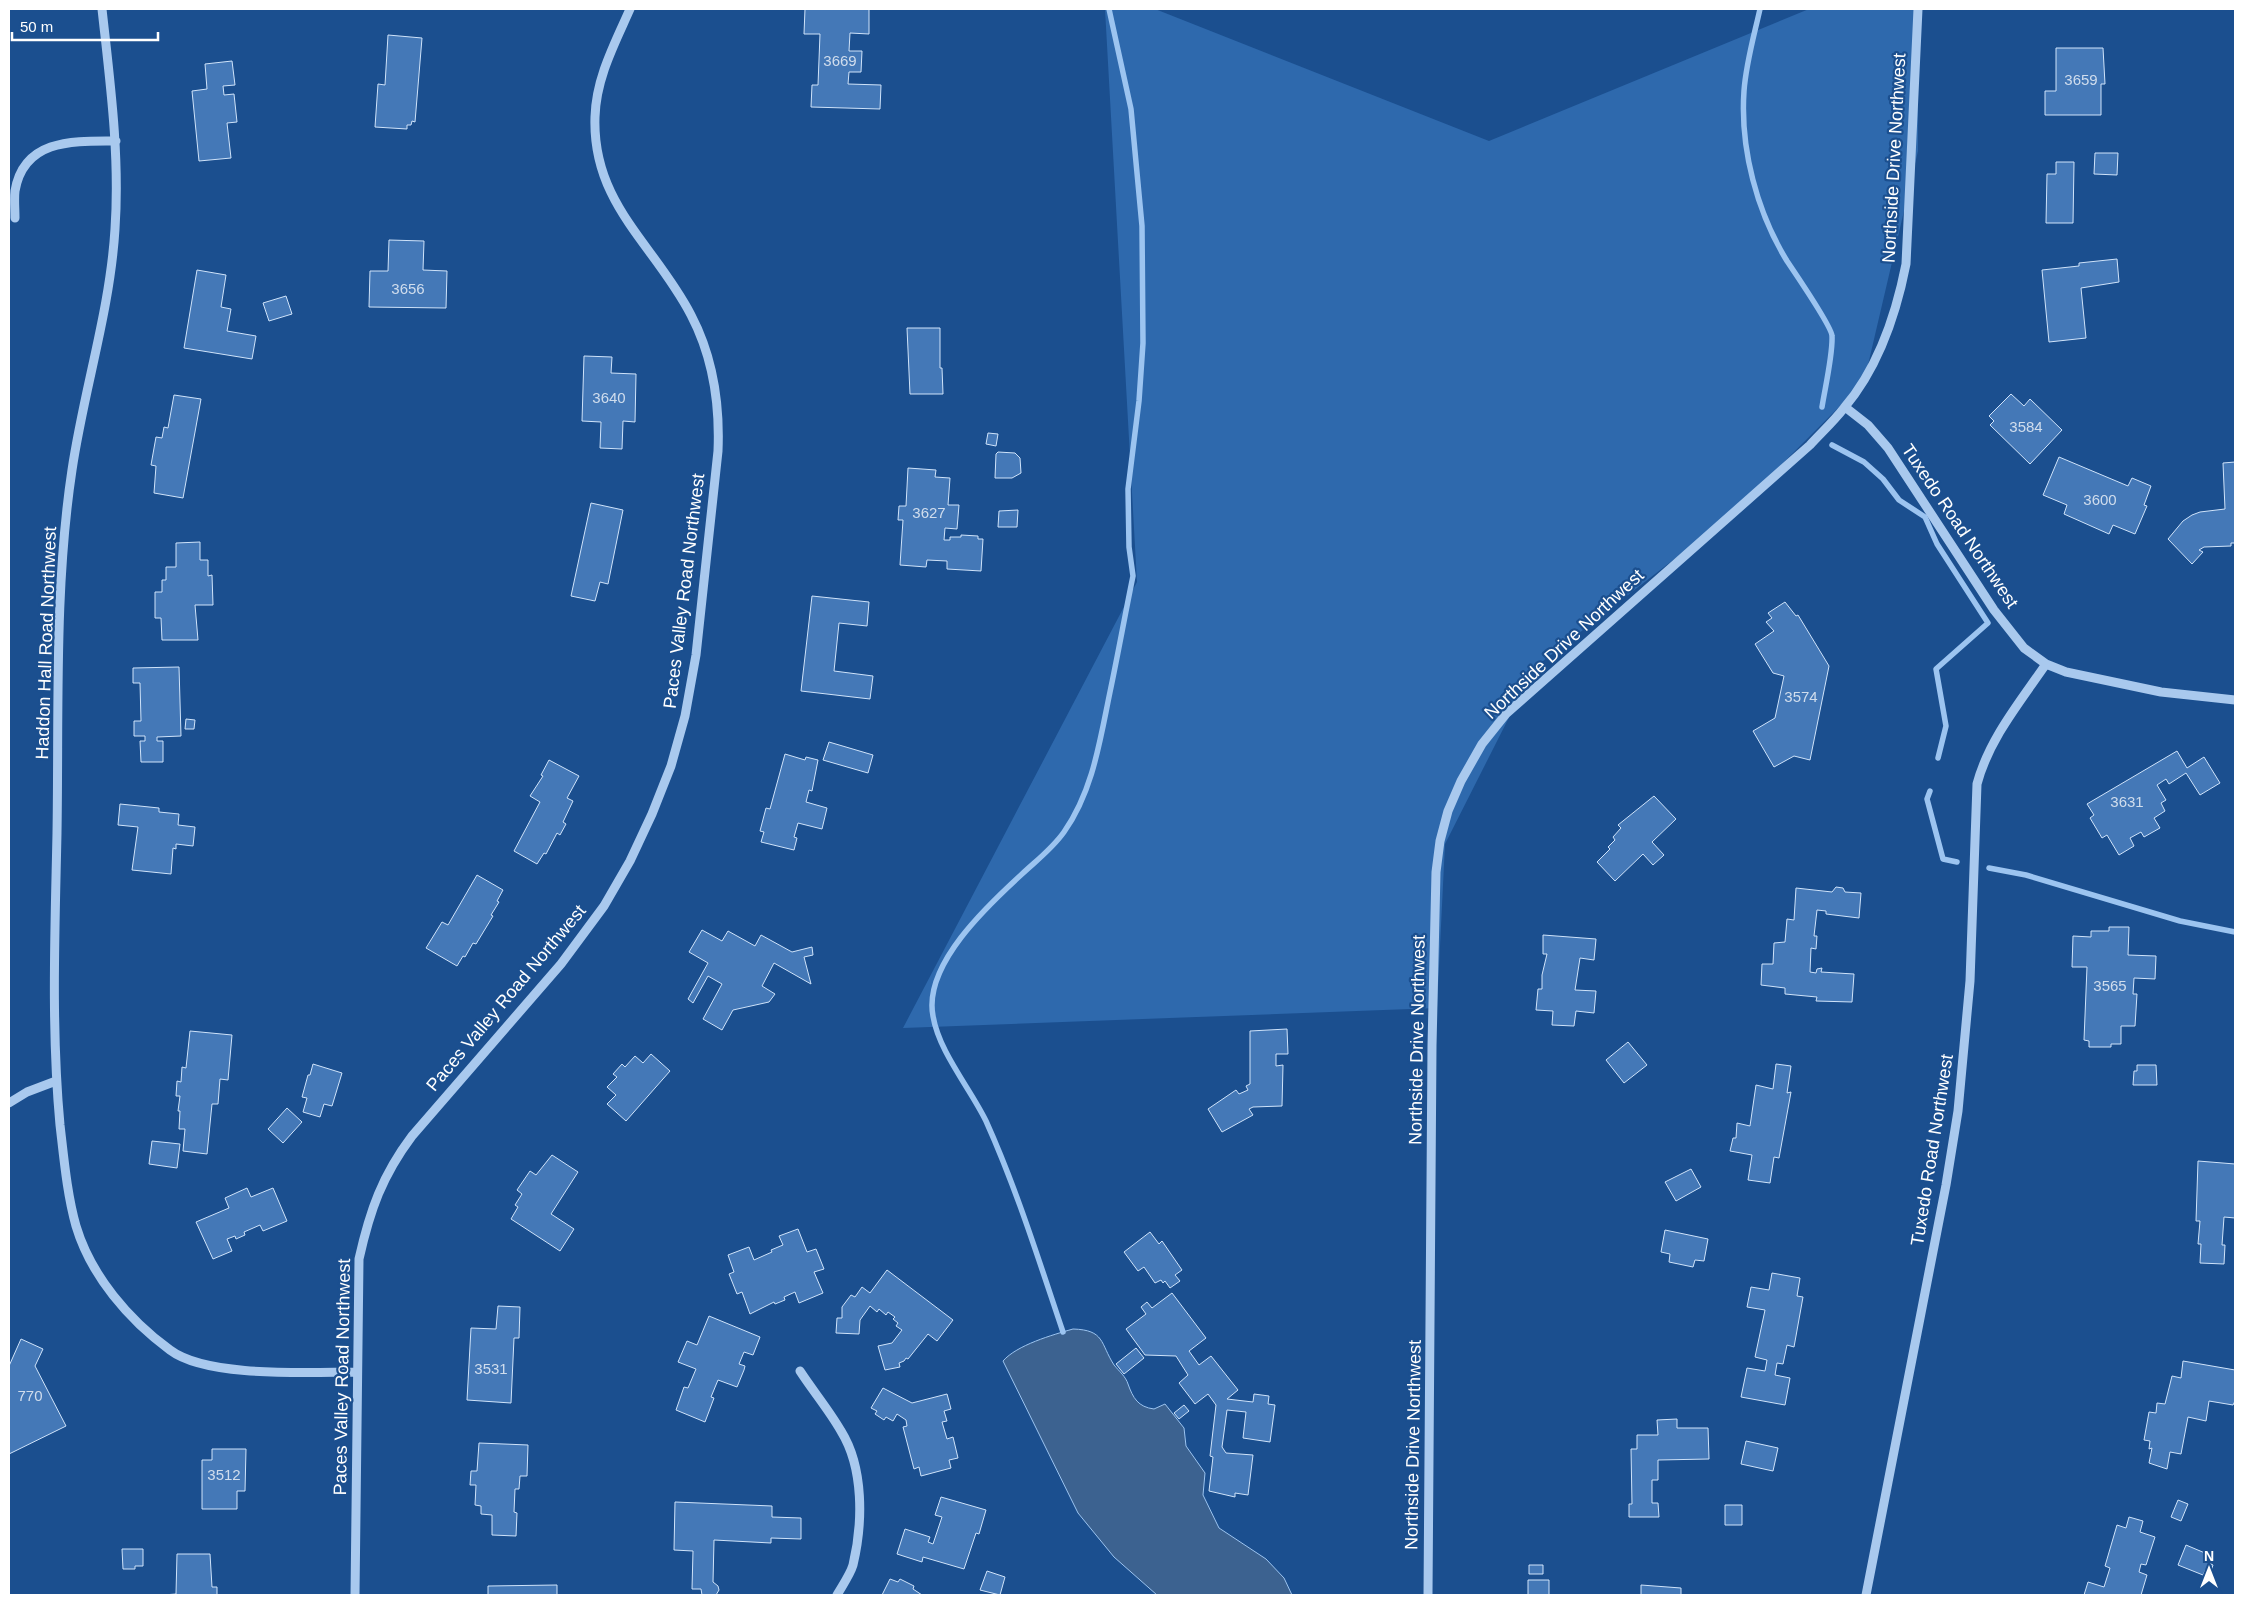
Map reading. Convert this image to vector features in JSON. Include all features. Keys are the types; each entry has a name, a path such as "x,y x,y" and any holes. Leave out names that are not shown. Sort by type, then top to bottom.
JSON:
{"street":[{"name":"Haddon Hall Road Northwest","path":"102,9 116,141 115,234 110,278 72,468 61,558 54,1005 56,1081 65,1170 76,1226 86,1251 99,1275 133,1317 171,1351 185,1359 202,1365 262,1371 356,1372"},
{"name":"Paces Valley Road Northwest","path":"354,1595 359,1259 368,1220 383,1182 412,1136 561,964 604,906 630,861 652,814 671,766 685,716 696,655 720,422 717,393 708,356 691,315 678,293 622,214 608,189 598,157 595,117 598,89 607,61 630,9"},
{"name":"Northside Drive Northwest","path":"1428,1595 1432,1066 1436,891 1440,841 1448,810 1461,781 1482,744 1506,714 1810,445 1845,407 1869,372 1885,339 1899,300 1906,264 1918,9"},
{"path":"15,218 15,190 25,166 40,150 72,141 116,141"},
{"name":"Tuxedo Road Northwest","path":"1845,407 1868,426 1888,448 1994,610 2024,648 2046,664 2066,672 2162,692 2235,700"},
{"name":"Tuxedo Road Northwest","path":"1866,1595 1946,1186 1958,1111 1970,981 1977,784 1982,765 1992,744 2046,664"},
{"path":"9,1103 27,1092 56,1081"},
{"path":"800,1371 842,1432 855,1464 859,1502 858,1535 852,1567 837,1595"}],"shaded area":[{"path":"1105,9 1155,9 1489,141 1809,9 1918,9 1918,151 1864,382 1731,515 1534,668 1445,844 1437,1008 903,1028 1137,582"},
{"path":"1073,1329 1091,1332 1100,1339 1114,1365 1126,1379 1134,1398 1140,1404 1154,1409 1165,1404 1184,1428 1186,1446 1205,1473 1203,1495 1219,1528 1266,1559 1284,1578 1292,1595 1157,1595 1114,1557 1078,1513 1003,1361 1026,1345"}],"building":[{"path":"805,9 869,9 869,34 850,33 849,51 862,51 861,72 849,72 848,84 881,85 880,109 811,107 812,85 818,85 820,34 804,34"},
{"path":"388,35 422,38 415,122 412,121 411,125 407,125 407,129 375,127 378,84 385,85"},
{"path":"2056,48 2103,48 2105,84 2101,84 2101,115 2045,115 2045,91 2056,91"},
{"path":"232,61 235,85 223,86 224,95 234,94 237,122 227,123 231,158 199,161 192,91 207,89 205,64"},
{"path":"2095,153 2118,153 2117,175 2094,174"},
{"path":"2056,162 2074,162 2073,223 2046,223 2047,174 2056,174"},
{"path":"389,240 424,241 423,270 447,271 446,308 369,307 370,271 388,271"},
{"path":"2117,259 2119,282 2081,288 2086,338 2049,342 2042,270 2079,266 2079,263"},
{"path":"197,270 226,275 221,307 231,309 227,331 256,336 252,359 184,348"},
{"path":"286,296 292,314 269,321 263,303"},
{"path":"907,328 940,328 940,368 942,368 943,394 910,394"},
{"path":"584,356 612,357 611,373 636,374 635,422 623,421 622,449 600,448 601,422 582,421"},
{"path":"2011,394 2024,406 2030,399 2062,430 2030,464 1990,425 1994,421 1989,416"},
{"path":"174,395 201,399 183,498 154,493 156,466 151,465 156,437 162,438 164,427 168,428"},
{"path":"988,433 998,434 996,446 986,444"},
{"path":"998,452 1015,453 1020,458 1021,473 1012,478 995,478 996,454"},
{"path":"2059,457 2128,486 2132,478 2151,486 2144,505 2147,506 2135,534 2113,525 2109,534 2064,514 2067,505 2043,495"},
{"path":"2235,462 2235,543 2231,543 2231,546 2204,547 2199,550 2203,552 2192,564 2168,539 2183,521 2192,515 2200,512 2225,509 2223,463"},
{"path":"908,468 936,470 935,477 950,478 948,505 959,505 957,529 945,528 944,540 950,540 950,537 961,537 961,535 978,536 978,539 983,539 981,571 947,569 947,561 927,560 926,567 900,565 903,520 898,520 899,506 906,506"},
{"path":"591,503 623,510 608,584 600,582 595,601 571,596"},
{"path":"1018,510 1017,527 998,527 999,511"},
{"path":"200,542 200,560 208,560 208,576 212,575 213,605 195,605 198,640 162,640 161,618 155,618 155,592 162,592 162,580 166,580 166,567 176,567 176,543"},
{"path":"812,596 869,602 867,626 839,623 834,671 873,676 870,699 801,691"},
{"path":"1785,602 1796,616 1798,615 1829,666 1810,760 1794,756 1774,767 1753,731 1775,718 1784,676 1773,673 1755,644 1774,631 1766,622 1772,618 1768,613"},
{"path":"179,667 181,736 157,737 157,741 163,741 163,762 141,762 140,741 145,741 145,736 134,736 134,721 141,721 140,683 133,683 133,668"},
{"path":"186,719 195,720 194,729 185,729"},
{"path":"829,742 873,755 868,773 823,760"},
{"path":"2177,751 2187,768 2204,757 2220,783 2200,795 2186,773 2169,784 2166,779 2157,785 2166,800 2161,803 2165,811 2154,818 2160,828 2144,837 2141,832 2130,838 2134,846 2119,855 2107,835 2102,838 2090,818 2094,815 2087,804"},
{"path":"785,754 805,760 806,757 818,760 812,791 809,790 806,802 827,808 822,829 798,823 794,837 797,838 794,850 761,842 764,832 760,831 766,808 770,809"},
{"path":"549,760 579,776 567,798 573,801 563,822 566,824 560,835 557,833 546,854 544,853 537,864 514,851 540,802 530,796 543,776 541,775"},
{"path":"1654,796 1676,819 1652,842 1664,855 1653,865 1643,854 1615,881 1597,862 1610,849 1608,847 1615,840 1613,837 1621,828 1618,825"},
{"path":"120,804 159,808 159,812 179,814 178,825 195,827 193,846 176,844 176,849 173,848 171,874 132,870 138,827 118,825"},
{"path":"477,875 503,890 497,901 499,902 491,915 493,916 476,944 473,943 457,966 426,948 442,922 448,925"},
{"path":"1836,887 1843,888 1845,892 1861,893 1859,918 1826,914 1826,911 1817,910 1814,936 1817,936 1816,949 1811,948 1810,972 1816,973 1817,969 1822,968 1821,972 1854,974 1852,1002 1816,1001 1817,997 1785,994 1785,988 1761,985 1762,964 1773,964 1774,943 1785,942 1787,919 1794,920 1796,888 1832,892"},
{"path":"2109,927 2129,927 2128,955 2156,956 2155,979 2134,978 2133,994 2137,994 2135,1026 2121,1026 2121,1044 2111,1044 2111,1047 2089,1047 2089,1041 2084,1040 2087,967 2072,967 2073,936 2091,937 2091,931 2109,931"},
{"path":"702,930 722,941 728,931 755,946 761,935 792,952 812,947 813,955 804,957 811,984 774,963 762,986 775,994 769,1002 733,1010 722,1030 703,1019 722,984 708,976 693,1003 688,999 708,963 689,952"},
{"path":"1543,935 1596,939 1594,960 1580,958 1575,990 1596,991 1594,1013 1576,1011 1574,1026 1552,1025 1553,1011 1536,1010 1538,989 1542,989 1542,975 1547,954 1543,954"},
{"path":"1287,1029 1288,1054 1276,1054 1276,1066 1283,1065 1282,1106 1253,1107 1249,1109 1253,1115 1222,1132 1208,1109 1236,1090 1239,1094 1248,1090 1246,1086 1250,1084 1250,1031"},
{"path":"190,1031 232,1035 228,1080 220,1079 218,1104 212,1104 207,1154 183,1151 185,1129 179,1129 180,1111 178,1111 180,1096 176,1096 177,1081 181,1082 182,1067 186,1068"},
{"path":"1628,1042 1647,1065 1624,1083 1606,1060"},
{"path":"651,1054 670,1071 626,1121 607,1104 616,1095 607,1087 617,1077 613,1074 622,1064 625,1067 635,1056 643,1063"},
{"path":"313,1064 342,1073 332,1106 324,1104 320,1117 303,1112 307,1098 302,1097"},
{"path":"1776,1064 1791,1066 1787,1093 1791,1092 1779,1158 1774,1157 1770,1183 1748,1180 1752,1155 1730,1151 1733,1138 1736,1138 1737,1123 1750,1126 1756,1085 1773,1089"},
{"path":"2137,1065 2156,1065 2157,1085 2133,1085 2134,1071 2137,1071"},
{"path":"287,1108 302,1122 283,1143 268,1129"},
{"path":"152,1141 180,1144 177,1168 149,1164"},
{"path":"552,1155 578,1172 551,1214 574,1229 560,1251 511,1219 518,1207 515,1205 522,1194 517,1190 530,1171 536,1175"},
{"path":"2198,1161 2235,1164 2235,1218 2224,1217 2222,1245 2225,1245 2224,1264 2200,1263 2201,1244 2198,1244 2200,1221 2196,1221"},
{"path":"1691,1169 1701,1187 1676,1201 1665,1182"},
{"path":"247,1188 251,1197 273,1188 287,1221 263,1231 260,1225 244,1232 245,1235 236,1239 235,1236 227,1239 232,1251 213,1259 196,1222 229,1208 225,1198"},
{"path":"798,1229 807,1252 816,1249 824,1269 814,1272 823,1293 799,1303 795,1292 784,1297 785,1300 775,1304 774,1302 750,1314 742,1292 737,1294 729,1274 734,1272 728,1255 749,1247 754,1260 783,1245 779,1236"},
{"path":"1665,1230 1708,1239 1704,1261 1695,1260 1693,1267 1669,1262 1670,1254 1661,1252"},
{"path":"1150,1232 1159,1244 1162,1241 1182,1270 1175,1275 1180,1281 1170,1288 1165,1281 1163,1283 1161,1280 1155,1283 1144,1267 1138,1271 1124,1252"},
{"path":"887,1270 953,1320 937,1341 928,1334 908,1359 906,1358 899,1363 900,1367 885,1370 878,1346 892,1343 902,1330 896,1326 898,1323 893,1319 895,1317 888,1312 886,1315 879,1309 877,1312 870,1306 860,1320 859,1334 836,1333 837,1318 842,1318 842,1307 851,1295 855,1297 862,1287 870,1293"},
{"path":"1772,1273 1800,1278 1797,1296 1803,1297 1794,1347 1787,1345 1783,1364 1777,1363 1775,1375 1790,1378 1785,1405 1741,1397 1747,1368 1765,1371 1767,1360 1755,1357 1765,1310 1747,1307 1751,1287 1769,1290"},
{"path":"1172,1293 1206,1338 1189,1351 1199,1365 1211,1356 1238,1390 1227,1399 1253,1402 1254,1394 1269,1396 1268,1404 1275,1405 1270,1442 1243,1438 1246,1412 1227,1410 1222,1447 1226,1453 1253,1455 1248,1495 1235,1493 1235,1497 1209,1491 1213,1457 1210,1456 1216,1405 1208,1394 1195,1404 1179,1383 1188,1375 1176,1356 1145,1355 1126,1329 1146,1314 1141,1307 1147,1302 1152,1308"},
{"path":"498,1306 520,1307 519,1338 514,1338 511,1403 467,1400 471,1328 496,1329"},
{"path":"709,1316 760,1337 753,1355 744,1352 739,1364 745,1366 737,1387 718,1380 711,1397 714,1398 705,1422 676,1410 684,1387 688,1388 696,1369 678,1362 687,1341 697,1345"},
{"path":"21,1339 43,1349 35,1366 66,1426 9,1454 9,1366"},
{"path":"1136,1348 1144,1358 1124,1374 1116,1364"},
{"path":"2183,1361 2235,1370 2235,1401 2233,1405 2209,1401 2206,1421 2188,1417 2181,1454 2170,1452 2167,1469 2149,1463 2152,1448 2149,1449 2150,1441 2144,1440 2149,1412 2156,1413 2157,1403 2165,1404 2172,1376 2181,1378"},
{"path":"883,1388 912,1403 947,1394 951,1409 944,1411 947,1421 942,1422 947,1439 953,1437 958,1458 949,1460 951,1468 921,1476 919,1467 914,1469 903,1427 907,1426 906,1420 897,1414 893,1421 886,1417 884,1420 875,1414 877,1411 871,1408"},
{"path":"1184,1405 1189,1411 1179,1419 1174,1413"},
{"path":"1677,1419 1677,1428 1708,1428 1709,1459 1658,1460 1658,1480 1652,1480 1652,1503 1658,1503 1659,1517 1629,1517 1629,1504 1632,1504 1631,1449 1637,1449 1637,1435 1658,1435 1657,1420"},
{"path":"1746,1441 1778,1448 1773,1471 1741,1464"},
{"path":"479,1443 528,1445 527,1476 520,1476 519,1489 515,1489 516,1536 492,1535 492,1515 481,1514 481,1506 475,1505 476,1485 470,1485 471,1471 477,1471"},
{"path":"212,1449 246,1449 245,1491 237,1491 237,1509 202,1509 202,1460 212,1460"},
{"path":"941,1497 986,1510 979,1534 976,1533 964,1569 923,1557 922,1562 897,1554 905,1529 930,1537 928,1542 933,1544 942,1517 935,1515"},
{"path":"2178,1500 2188,1504 2181,1521 2171,1517"},
{"path":"675,1502 772,1506 772,1517 801,1518 801,1539 771,1538 771,1543 714,1540 713,1582 718,1586 719,1590 716,1595 702,1595 701,1589 692,1589 693,1551 674,1550"},
{"path":"1725,1505 1742,1505 1742,1525 1725,1525"},
{"path":"2129,1517 2143,1521 2140,1532 2155,1537 2146,1565 2141,1564 2139,1572 2147,1575 2141,1595 2084,1595 2088,1582 2104,1587 2110,1568 2105,1566 2117,1525 2126,1528"},
{"path":"2186,1545 2212,1556 2209,1563 2213,1565 2211,1571 2206,1569 2203,1575 2178,1565"},
{"path":"122,1549 143,1549 143,1566 135,1566 135,1569 123,1569"},
{"path":"177,1554 210,1554 212,1587 217,1587 217,1595 163,1595 176,1594"},
{"path":"1529,1565 1543,1565 1543,1574 1529,1574"},
{"path":"987,1571 1005,1577 1000,1595 980,1590"},
{"path":"890,1579 898,1582 900,1579 914,1586 913,1589 922,1595 882,1595"},
{"path":"1528,1580 1549,1580 1549,1595 1528,1595"},
{"path":"557,1585 557,1595 488,1595 488,1586"},
{"path":"1641,1585 1681,1588 1681,1595 1641,1595"}],"waterway":[{"path":"1063,1332 1008,1173 986,1121 948,1056 936,1029 933,1016 933,997 938,977 948,957 961,938 992,902 1054,844 1064,832 1082,800 1099,747 1133,576 1129,547 1128,489 1139,401 1143,343 1142,226 1131,109 1109,9"},
{"path":"1760,9 1748,60 1744,91 1743,113 1748,157 1759,201 1776,242 1820,311 1832,336 1830,361 1822,407"},
{"path":"1832,445 1864,462 1883,479 1899,500 1925,517 1937,544 1988,623 1936,669 1946,726 1938,758"},
{"path":"1930,791 1927,799 1943,859 1957,862"},
{"path":"1989,868 2026,875 2180,921 2235,932"}]}
